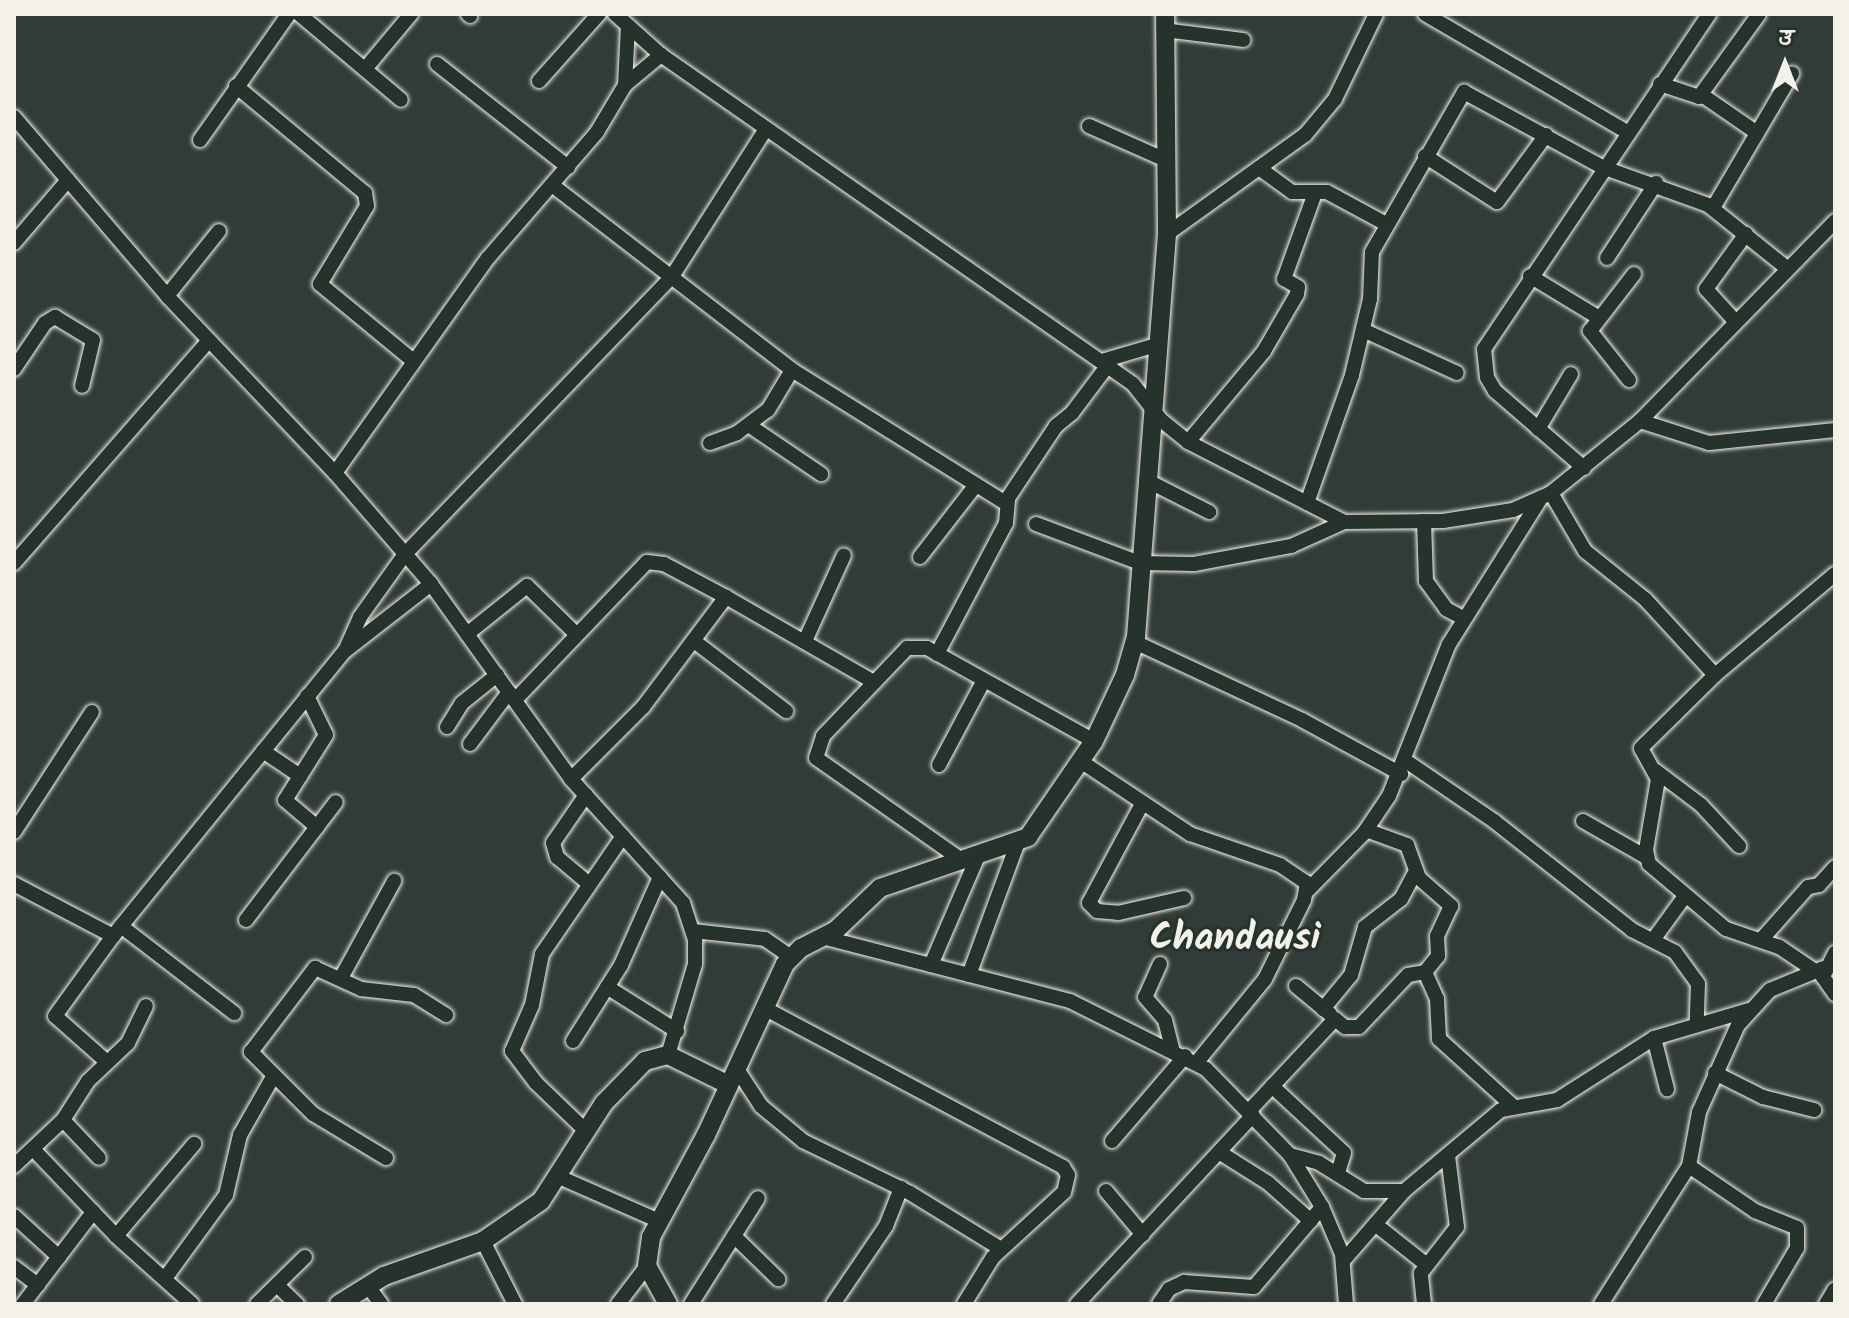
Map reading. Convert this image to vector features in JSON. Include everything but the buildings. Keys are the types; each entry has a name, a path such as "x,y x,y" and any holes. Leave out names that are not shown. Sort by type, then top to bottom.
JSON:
{"street":[{"path":"200,140 289,14"},
{"path":"299,14 401,100"},
{"path":"365,69 411,14"},
{"path":"539,81 599,14"},
{"path":"615,14 661,55 1105,363 1188,442 1344,522"},
{"path":"1167,234 1305,135 1328,108 1376,14"},
{"path":"1425,14 1627,132"},
{"path":"1584,468 1495,391 1484,359 1488,339 1602,167 1709,14"},
{"path":"1660,84 1691,97 1702,95 1759,14"},
{"path":"668,1304 647,1266 647,1249 791,957 826,938 880,888 1018,842 1040,824 1094,741 1135,642 1150,403 1167,234 1165,22 1243,40"},
{"path":"625,85 628,26"},
{"path":"335,473 411,359 568,167 625,85 661,55"},
{"path":"437,64 568,167"},
{"path":"1713,208 1792,74"},
{"path":"236,86 365,193 367,206 320,284 411,359"},
{"path":"1307,503 1338,423 1363,330 1372,252 1464,92 1602,167 1656,183 1713,208 1788,269"},
{"path":"1702,95 1757,133"},
{"path":"14,117 167,296 335,473 431,584 571,779 683,903 693,931 695,964 668,1055"},
{"path":"1089,126 1168,161"},
{"path":"345,651 360,617 405,554 671,278 766,129"},
{"path":"1425,156 1497,202 1546,135"},
{"path":"1259,168 1292,192 1327,192 1386,224"},
{"path":"15,239 68,180"},
{"path":"1607,258 1656,183"},
{"path":"552,185 792,370 1007,504"},
{"path":"1188,442 1264,351 1297,294 1298,287 1285,281 1285,273 1315,193"},
{"path":"1036,524 1140,563 1194,564 1244,558 1291,546 1344,522 1424,521 1513,510 1545,497 1640,421 1835,221"},
{"path":"167,296 219,231"},
{"path":"1735,321 1706,289 1746,234"},
{"path":"1629,380 1590,335 1599,318 1634,274"},
{"path":"1530,276 1599,318"},
{"path":"14,369 45,323 55,317 93,340 82,386"},
{"path":"1363,330 1457,373"},
{"path":"14,563 209,340"},
{"path":"937,654 1006,523 1007,504 1056,426 1072,413 1105,363 1156,345"},
{"path":"710,443 750,426 775,401 792,370"},
{"path":"1538,429 1571,374"},
{"path":"1640,421 1709,443 1835,430"},
{"path":"750,426 821,474"},
{"path":"1146,480 1209,512"},
{"path":"920,557 975,486"},
{"path":"1112,1141 1185,1056 1265,979 1307,891 1366,830 1403,768 1422,707 1463,618 1545,497"},
{"path":"1545,497 1585,551 1645,599 1715,675"},
{"path":"1424,521 1426,581 1446,609 1463,618"},
{"path":"805,641 844,555"},
{"path":"470,744 512,696 647,562 664,564 874,682"},
{"path":"1739,846 1701,805 1656,771 1641,748 1715,675 1835,574"},
{"path":"107,1062 55,1016 107,929 263,751 345,651 431,584"},
{"path":"467,634 527,586 576,634"},
{"path":"571,779 643,707 726,597"},
{"path":"694,641 786,711"},
{"path":"1135,642 1403,768 1675,952 1698,984 1701,1004 1697,1022"},
{"path":"970,858 816,758 818,742 912,645 937,654 1094,741"},
{"path":"447,727 462,703 497,675"},
{"path":"939,765 984,680"},
{"path":"307,696 326,735 285,800 317,827"},
{"path":"14,832 92,712"},
{"path":"263,751 300,776"},
{"path":"1082,762 1142,804 1222,848 1299,874 1307,891"},
{"path":"1646,857 1656,771"},
{"path":"586,795 553,843 557,857 587,882"},
{"path":"246,920 336,802"},
{"path":"1142,804 1089,903 1097,911 1118,913 1184,898"},
{"path":"1583,821 1646,857 1685,896 1726,929 1761,940 1818,969 1835,994"},
{"path":"1296,986 1345,1027 1359,1027 1408,975 1425,972 1438,956 1437,936 1452,909 1416,871 1407,845 1366,830"},
{"path":"587,1132 512,1051 532,1005 536,967 577,910 587,882 623,836"},
{"path":"969,975 1018,842"},
{"path":"931,965 970,858"},
{"path":"1761,940 1808,887 1819,885 1835,867"},
{"path":"1323,1009 1351,975 1365,927 1401,899 1416,871"},
{"path":"573,1041 640,928 660,877"},
{"path":"341,978 394,881"},
{"path":"14,884 107,929 234,1013"},
{"path":"1653,940 1685,896"},
{"path":"693,931 765,939 791,957"},
{"path":"826,938 1070,1001 1185,1056 1251,1113 1290,1155 1322,1207 1343,1261 1346,1304"},
{"path":"1601,1304 1689,1166 1699,1112 1715,1073 1749,1010 1770,990 1818,969 1835,953"},
{"path":"1160,964 1145,987 1145,997 1165,1020 1185,1056"},
{"path":"386,1158 329,1126 251,1056 252,1049 315,968 361,989 414,995 446,1015"},
{"path":"1425,972 1437,999 1442,1045 1514,1107"},
{"path":"607,987 677,1031"},
{"path":"14,1166 63,1120 107,1062 133,1037 146,1006"},
{"path":"764,1008 1063,1167 1068,1175 1064,1192 1001,1249 964,1304"},
{"path":"1343,1261 1404,1191 1492,1116 1514,1107 1557,1100 1654,1038 1697,1022 1749,1010"},
{"path":"1077,1304 1219,1152 1272,1086 1335,1019"},
{"path":"1654,1038 1667,1089"},
{"path":"339,1304 368,1286 483,1241 541,1201 628,1075 657,1055 668,1055 733,1077 761,1106 803,1141 901,1188 1001,1249"},
{"path":"1715,1073 1763,1097 1814,1110"},
{"path":"166,1277 226,1195 240,1135 273,1077"},
{"path":"1272,1086 1344,1153 1338,1173"},
{"path":"63,1120 99,1158"},
{"path":"116,1236 194,1144"},
{"path":"33,1149 116,1236 166,1277 192,1304"},
{"path":"1219,1152 1268,1183 1311,1221"},
{"path":"1290,1155 1338,1173 1375,1194 1404,1191"},
{"path":"1424,1304 1419,1279 1457,1227 1448,1156"},
{"path":"1689,1166 1755,1211 1783,1218 1801,1234 1764,1304"},
{"path":"559,1177 659,1221"},
{"path":"833,1304 880,1237 901,1188"},
{"path":"1106,1191 1143,1235"},
{"path":"691,1304 758,1198"},
{"path":"1159,1304 1169,1289 1184,1282 1254,1287 1322,1207"},
{"path":"23,1304 93,1212"},
{"path":"14,1216 59,1257"},
{"path":"1375,1224 1427,1265"},
{"path":"734,1236 778,1279"},
{"path":"483,1241 515,1304"},
{"path":"257,1304 305,1257"},
{"path":"618,1304 647,1266"},
{"path":"14,1267 38,1285"},
{"path":"277,1285 297,1304"},
{"path":"368,1286 381,1304"},
{"path":"1826,1304 1835,1289"}],"district":[{"name":"Chandausi","path":"1235,940"}]}
